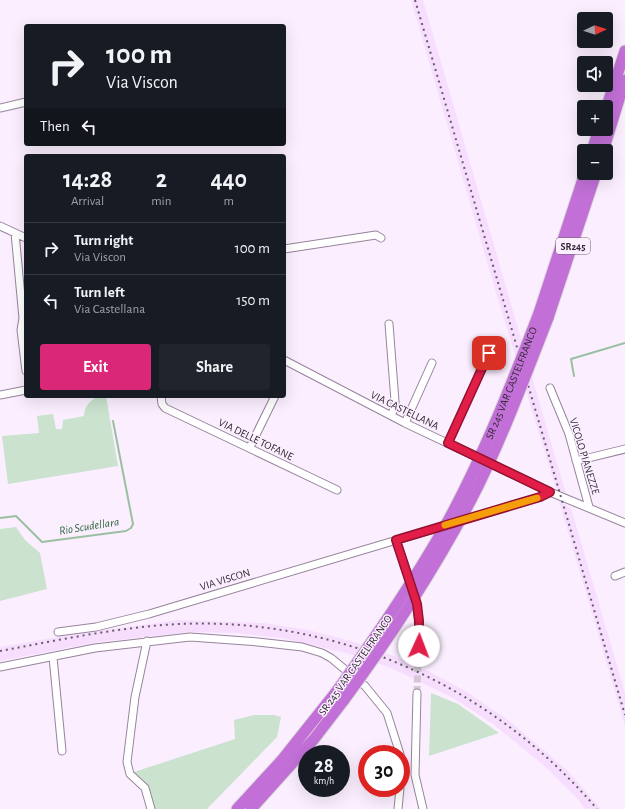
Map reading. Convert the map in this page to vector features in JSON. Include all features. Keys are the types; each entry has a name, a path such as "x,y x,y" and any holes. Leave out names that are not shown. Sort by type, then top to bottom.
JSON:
{"highway":[{"path":"609,100 625,52"},
{"path":"605,144 625,80"},
{"name":"SR 245 VAR CASTELFRANCO","path":"237,809 282,760 337,691 402,597 448,520 494,424 543,315 583,180"},
{"name":"SR 245 VAR CASTELFRANCO","path":"251,809 309,744 344,700 402,617 439,557 472,499 502,432 543,315 593,180"}],"street":[{"path":"0,108 24,102"},
{"path":"0,226 24,237"},
{"path":"15,233 23,318 21,330 24,355"},
{"path":"286,249 376,235 381,238"},
{"path":"389,324 395,401 395,407 392,415"},
{"path":"448,443 489,353"},
{"name":"VIA CASTELLANA","path":"286,362 392,415 405,423 550,492 625,523"},
{"path":"405,423 432,364"},
{"name":"VICOLO PIANEZZE","path":"550,388 569,434 589,507"},
{"path":"0,394 24,390"},
{"name":"VIA DELLE TOFANE","path":"161,398 162,404 165,408 250,447 337,490"},
{"path":"250,447 274,398"},
{"path":"576,461 625,448"},
{"name":"VIA VISCON","path":"58,632 96,627 135,618 540,497 550,492"},
{"path":"396,540 417,604 419,621 418,658"},
{"path":"615,576 625,572"},
{"path":"0,667 95,648 190,637 288,645 322,653 341,666 365,686 387,713 397,745"},
{"path":"148,641 135,697 127,762 130,774 146,788 151,809"},
{"path":"53,657 62,751"},
{"path":"417,693 415,775 423,809"},
{"path":"398,809 399,797"}],"shaded area":[{"path":"411,0 423,0 566,494 556,489 497,296"},
{"path":"559,501 571,508 625,693 625,726"},
{"path":"178,620 264,623 308,630 351,641 394,656 430,672 467,692 508,720 567,770 601,809 585,809 576,797 542,764 493,724 453,698 391,668 350,654 282,638 236,633 190,632 98,642 0,661 0,647 70,635"}],"green space":[{"path":"95,398 106,398 118,466 8,484 2,436 39,433 37,416 53,414 56,429 62,429 63,420 84,416 86,407"},
{"path":"16,527 25,540 40,553 47,589 0,601 0,529"},
{"path":"431,693 458,704 499,733 429,756"},
{"path":"254,715 274,715 281,717 277,737 207,809 154,809 148,788 134,772 235,739 234,720"}],"waterway":[{"name":"Rio Scudellara","path":"574,376 571,359 625,343"},
{"name":"Rio Scudellara","path":"0,518 16,516 42,542 126,531 131,528 133,524 113,421"}],"tunnel":[{"path":"417,693 418,658"}],"railway":[{"path":"415,0 625,715"},
{"path":"0,651 112,631 179,624 239,625 298,633 355,647 409,668 461,695 510,728 556,766 597,809"}],"slow traffic":[{"path":"445,525 537,498"}],"route":[{"path":"419,646 417,604 396,540 540,497 550,492 448,443 489,353"}]}
